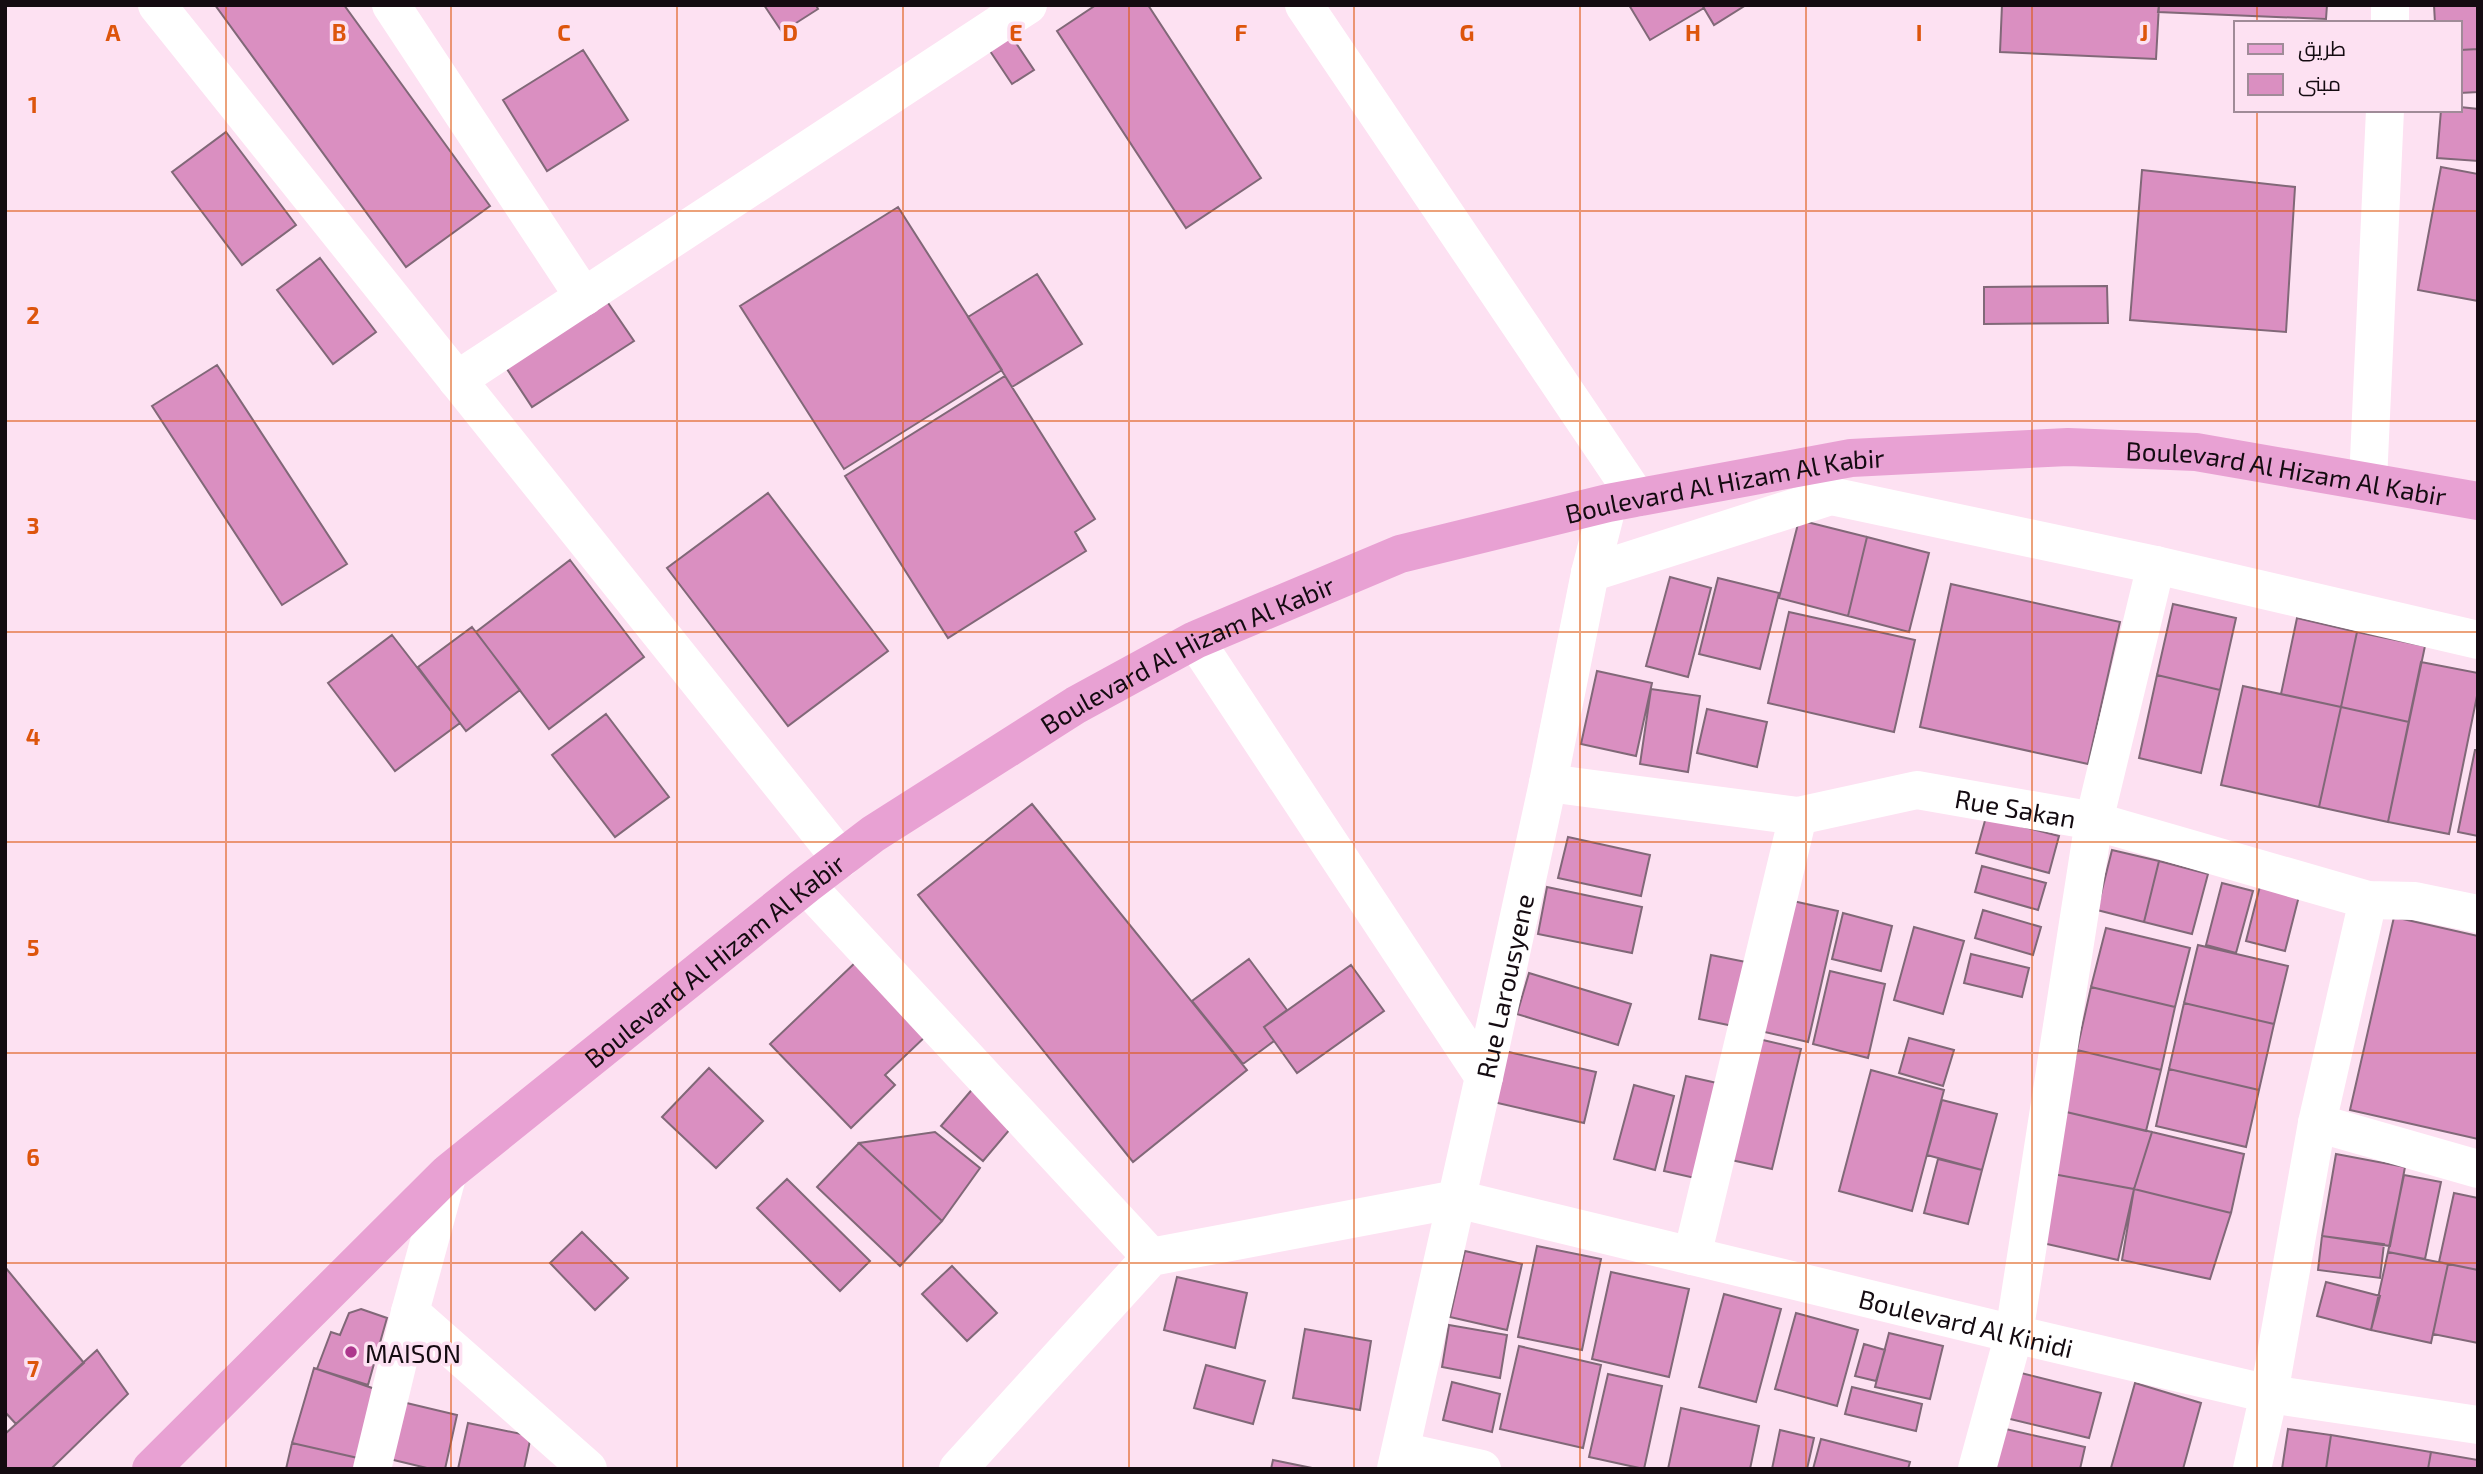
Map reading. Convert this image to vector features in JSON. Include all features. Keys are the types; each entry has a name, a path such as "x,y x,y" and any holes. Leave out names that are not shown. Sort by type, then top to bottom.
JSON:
{"main road":[{"name":"Boulevard Al Hizam Al Kabir","path":"151,1469 448,1173 873,834 1076,705 1195,640 1400,554 1622,500 1851,458 2068,447 2196,452 2478,501"}],"street":[{"path":"157,5 841,859"},
{"path":"391,5 584,297"},
{"path":"457,380 1028,5"},
{"path":"1304,5 1622,500"},
{"path":"2368,481 2385,112"},
{"path":"1590,573 1831,496 2156,565 2478,640"},
{"name":"Rue Larousyene","path":"1398,1460 1548,783 1590,573 1622,500"},
{"path":"1977,1469 2014,1335 2094,821 2156,565"},
{"path":"1195,640 1484,1077"},
{"name":"Rue Sakan","path":"1548,783 1798,816 1917,790 2094,821 2368,900 2415,901 2478,914"},
{"path":"1692,1256 1798,816"},
{"path":"806,885 1151,1257"},
{"path":"2252,1469 2269,1394 2316,1123 2368,900"},
{"path":"2316,1123 2478,1169"},
{"path":"372,1469 410,1312 448,1173"},
{"path":"958,1469 1151,1257 1457,1199"},
{"name":"Boulevard Al Kinidi","path":"1457,1199 2014,1335 2269,1394 2478,1425"},
{"path":"410,1312 588,1469"},
{"path":"1398,1460 1482,1469"}],"building":[{"path":"215,5 344,5 490,206 406,267"},
{"path":"764,5 816,5 818,9 782,32"},
{"path":"1096,5 1148,5 1261,178 1186,228 1057,31"},
{"path":"1629,5 1702,5 1704,8 1650,40"},
{"path":"1702,5 1746,5 1714,25"},
{"path":"2002,5 2159,5 2156,59 2000,52"},
{"path":"2159,5 2327,5 2326,19 2158,12"},
{"path":"2434,5 2478,5 2478,49 2462,50 2462,21 2435,21"},
{"path":"996,13 1034,70 1012,84 974,27"},
{"path":"2478,49 2478,92 2462,93 2462,50"},
{"path":"583,50 628,120 547,171 503,100"},
{"path":"2462,107 2478,109 2478,161 2437,158 2441,112 2462,112"},
{"path":"226,132 296,225 242,265 172,172"},
{"path":"2441,167 2478,174 2478,301 2418,290"},
{"path":"2142,170 2295,187 2286,332 2130,320"},
{"path":"898,207 1002,370 844,469 740,306"},
{"path":"320,258 376,332 333,364 277,290"},
{"path":"1037,274 1082,344 1012,387 968,317"},
{"path":"2107,286 2108,323 1984,324 1984,287"},
{"path":"602,294 634,341 532,407 501,360"},
{"path":"217,365 347,564 282,605 152,406"},
{"path":"1005,376 1095,519 1075,532 1086,551 948,638 845,476"},
{"path":"768,493 888,651 788,726 667,568"},
{"path":"1799,520 1867,537 1848,616 1779,598"},
{"path":"1867,537 1929,553 1909,632 1848,616"},
{"path":"570,560 644,657 549,729 476,632"},
{"path":"1670,577 1711,588 1688,677 1646,666"},
{"path":"1718,578 1779,593 1760,669 1699,654"},
{"path":"1951,584 2120,622 2088,764 1920,727"},
{"path":"2173,604 2236,618 2220,690 2157,675"},
{"path":"1789,612 1915,640 1894,732 1768,703"},
{"path":"2297,618 2357,632 2341,707 2281,694"},
{"path":"472,627 520,690 466,731 418,667"},
{"path":"2357,632 2425,646 2409,722 2341,707"},
{"path":"392,635 460,723 395,771 328,683"},
{"path":"2421,662 2478,673 2478,691 2449,834 2388,822"},
{"path":"1597,671 1652,683 1636,756 1581,744"},
{"path":"2157,675 2220,690 2201,773 2139,758"},
{"path":"2243,686 2341,707 2319,807 2221,785"},
{"path":"1651,689 1700,696 1688,772 1640,764"},
{"path":"2341,707 2409,722 2388,822 2319,807"},
{"path":"1707,709 1767,722 1757,767 1697,753"},
{"path":"606,714 669,797 615,837 552,755"},
{"path":"2475,750 2478,750 2478,836 2458,832"},
{"path":"1032,804 1247,1070 1133,1162 918,895"},
{"path":"1986,817 2059,836 2049,873 1976,853"},
{"path":"1568,837 1650,855 1641,896 1558,878"},
{"path":"2112,850 2159,861 2144,922 2097,910"},
{"path":"2159,861 2208,874 2192,934 2144,922"},
{"path":"1982,866 2046,883 2038,910 1975,892"},
{"path":"2222,883 2253,891 2236,953 2206,945"},
{"path":"2260,886 2299,896 2285,951 2246,941"},
{"path":"1547,887 1642,907 1632,953 1538,934"},
{"path":"1784,899 1838,911 1808,1042 1756,1030"},
{"path":"1983,910 2041,927 2033,955 1975,938"},
{"path":"1843,913 1892,926 1881,971 1832,959"},
{"path":"2394,917 2478,936 2478,1139 2350,1110"},
{"path":"1914,927 1964,941 1943,1014 1894,1000"},
{"path":"2106,928 2190,948 2175,1007 2091,987"},
{"path":"2198,945 2288,966 2274,1024 2184,1003"},
{"path":"1971,954 2029,968 2022,997 1964,983"},
{"path":"1711,955 1751,963 1738,1027 1699,1019"},
{"path":"1249,959 1287,1010 1264,1027 1274,1041 1243,1064 1192,1001"},
{"path":"858,960 928,1034 885,1075 895,1085 851,1128 770,1044"},
{"path":"1351,965 1384,1011 1297,1073 1264,1027"},
{"path":"1830,971 1885,984 1868,1058 1813,1044"},
{"path":"1529,973 1631,1004 1618,1045 1517,1014"},
{"path":"2091,987 2175,1007 2161,1070 2077,1050"},
{"path":"2184,1003 2274,1024 2259,1090 2169,1069"},
{"path":"1750,1037 1801,1049 1772,1169 1722,1158"},
{"path":"1909,1038 1954,1050 1943,1086 1899,1073"},
{"path":"1500,1050 1596,1072 1584,1123 1489,1101"},
{"path":"2077,1050 2161,1070 2146,1131 2062,1111"},
{"path":"709,1068 763,1121 716,1168 662,1117"},
{"path":"2169,1069 2259,1090 2246,1147 2156,1126"},
{"path":"1871,1070 1944,1090 1912,1211 1839,1191"},
{"path":"1686,1076 1726,1085 1704,1180 1664,1171"},
{"path":"1634,1085 1674,1096 1655,1170 1614,1159"},
{"path":"975,1086 1017,1121 983,1161 941,1126"},
{"path":"1942,1100 1997,1114 1982,1170 1927,1155"},
{"path":"2062,1111 2152,1132 2134,1189 2053,1174"},
{"path":"935,1132 980,1168 942,1221 859,1143"},
{"path":"2152,1132 2244,1154 2231,1213 2134,1189"},
{"path":"859,1143 942,1221 900,1266 817,1187"},
{"path":"2336,1154 2405,1167 2390,1246 2322,1236"},
{"path":"1938,1159 1982,1170 1968,1224 1924,1213"},
{"path":"2053,1174 2134,1189 2118,1260 2038,1242"},
{"path":"2404,1175 2441,1182 2425,1259 2388,1252"},
{"path":"787,1179 870,1261 840,1291 757,1208"},
{"path":"2134,1189 2231,1213 2210,1279 2122,1260"},
{"path":"2454,1193 2478,1198 2478,1270 2439,1262"},
{"path":"582,1232 628,1278 595,1310 550,1263"},
{"path":"2322,1236 2384,1244 2380,1278 2318,1270"},
{"path":"1537,1246 1601,1259 1582,1350 1518,1337"},
{"path":"1465,1251 1522,1264 1507,1330 1450,1317"},
{"path":"2388,1252 2448,1264 2431,1343 2371,1330"},
{"path":"2448,1264 2478,1270 2478,1343 2433,1334"},
{"path":"952,1266 997,1313 967,1341 922,1294"},
{"path":"5,1267 84,1363 16,1424 5,1412"},
{"path":"1611,1272 1689,1289 1669,1377 1592,1359"},
{"path":"1177,1277 1247,1293 1235,1348 1164,1330"},
{"path":"2326,1282 2380,1296 2371,1330 2317,1316"},
{"path":"1724,1294 1781,1309 1756,1402 1699,1387"},
{"name":"MAISON","path":"361,1309 387,1318 368,1385 317,1369 331,1332 340,1335 349,1313"},
{"path":"1796,1313 1858,1330 1837,1406 1775,1389"},
{"path":"1449,1325 1507,1335 1500,1378 1442,1367"},
{"path":"1305,1329 1371,1341 1360,1410 1293,1398"},
{"path":"1889,1333 1943,1346 1930,1399 1875,1387"},
{"path":"1864,1344 1885,1350 1876,1381 1855,1376"},
{"path":"1519,1346 1601,1365 1583,1448 1500,1429"},
{"path":"97,1350 128,1394 51,1469 5,1469 5,1434"},
{"path":"1206,1365 1265,1381 1253,1424 1194,1408"},
{"path":"314,1368 375,1389 358,1458 292,1443"},
{"path":"2017,1372 2101,1393 2089,1438 2006,1418"},
{"path":"1608,1374 1662,1386 1644,1469 1589,1457"},
{"path":"1452,1382 1500,1394 1492,1432 1443,1420"},
{"path":"2135,1383 2201,1403 2183,1469 2111,1468"},
{"path":"1852,1387 1922,1404 1916,1431 1845,1414"},
{"path":"394,1400 457,1415 445,1469 431,1469 381,1457"},
{"path":"1681,1408 1759,1426 1750,1469 1668,1469"},
{"path":"468,1423 531,1436 524,1469 458,1469"},
{"path":"1997,1427 2085,1447 2080,1469 1988,1469"},
{"path":"2288,1429 2331,1435 2326,1469 2282,1469"},
{"path":"1780,1430 1814,1438 1807,1469 1772,1469"},
{"path":"2331,1435 2431,1452 2428,1469 2326,1469"},
{"path":"1821,1439 1910,1462 1908,1469 1813,1469"},
{"path":"292,1443 358,1458 356,1469 286,1469"},
{"path":"2431,1452 2478,1460 2478,1469 2428,1469"},
{"path":"1273,1460 1317,1469 1271,1469"}],"place":[{"name":"MAISON","path":"351,1352"}]}
